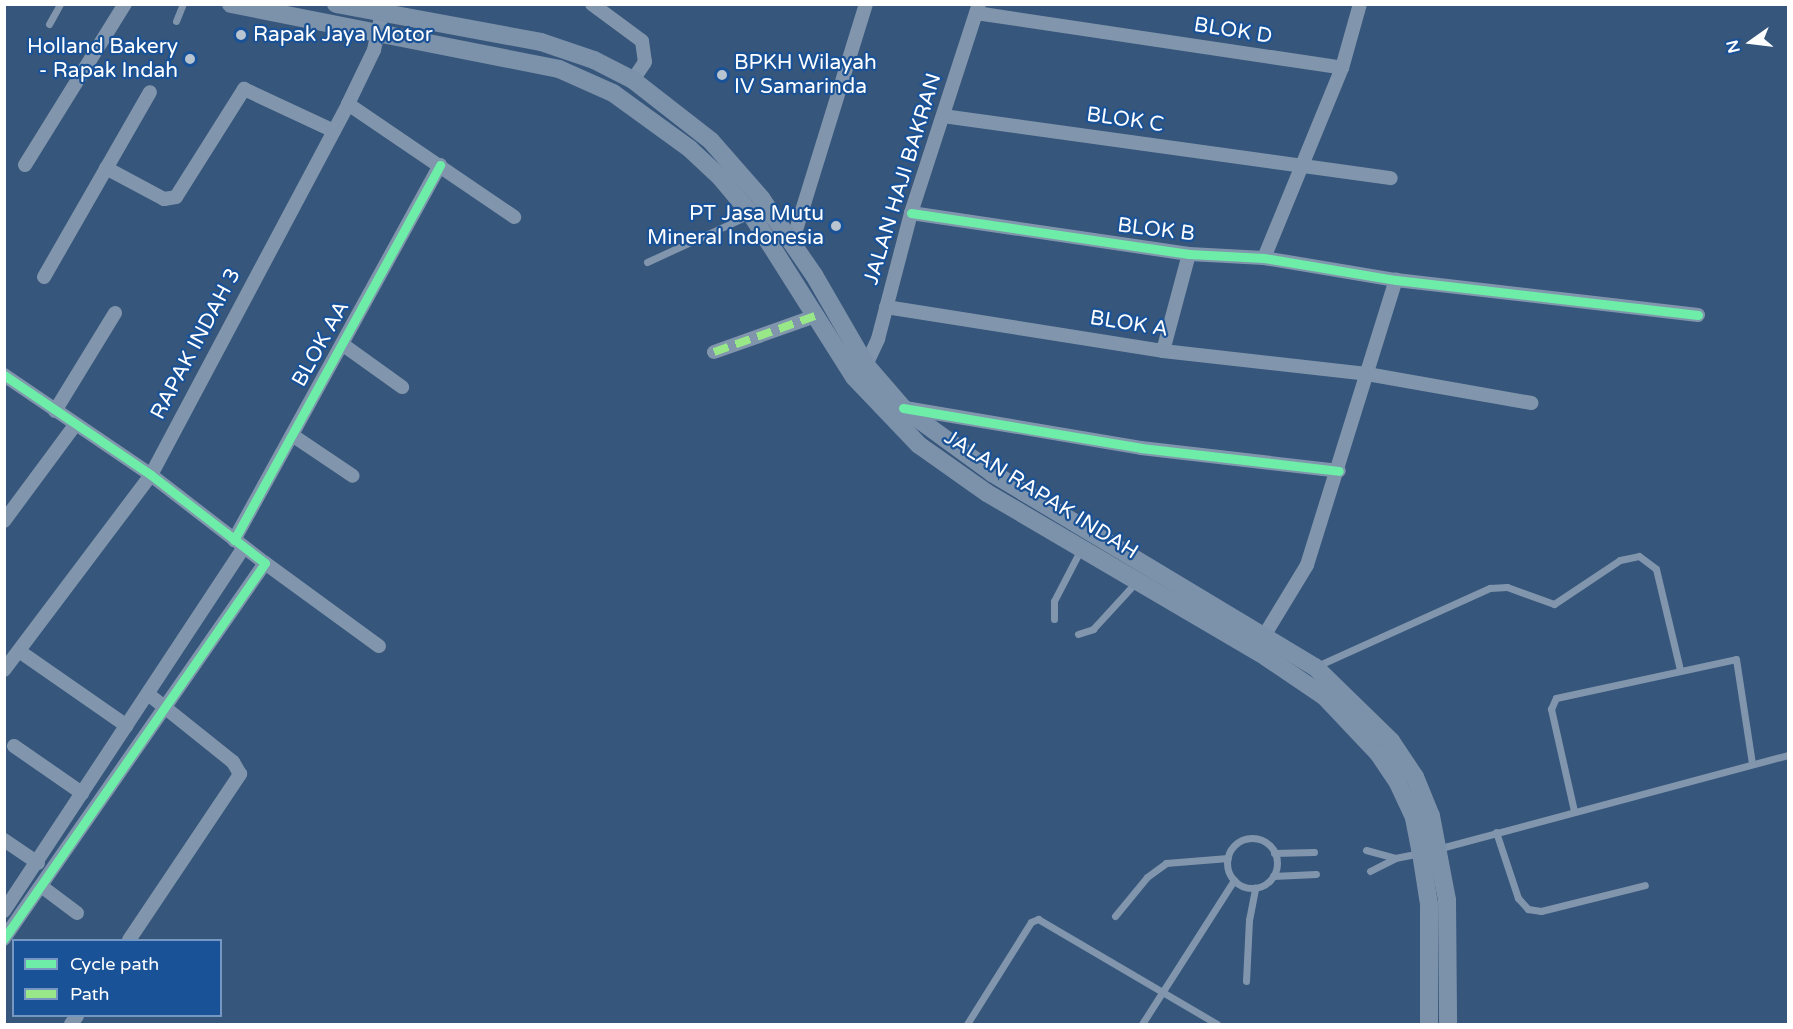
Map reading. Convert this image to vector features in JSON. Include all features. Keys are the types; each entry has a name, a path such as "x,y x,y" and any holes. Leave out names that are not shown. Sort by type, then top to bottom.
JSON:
{"main road":[{"name":"JALAN RAPAK INDAH","path":"231,4 264,14 378,32 559,69 613,93 651,120 720,177 751,214 872,401 919,445 987,493 1266,657 1333,705 1378,753 1398,783 1414,818 1421,853 1429,904 1429,1024"},
{"name":"JALAN RAPAK INDAH","path":"336,4 541,42 594,60 633,80 665,103 735,166 792,243 866,365 903,408 992,473 1315,667 1391,741 1415,777 1440,848 1446,900 1448,1024"},
{"path":"651,120 665,103"}],"street":[{"path":"25,165 124,4"},
{"path":"592,4 642,41 645,62 633,80"},
{"path":"792,243 866,4"},
{"path":"1264,258 1342,68 1360,4"},
{"name":"BLOK D","path":"977,9 1342,68"},
{"name":"JALAN HAJI BAKRAN","path":"866,365 886,307 911,213 977,9"},
{"name":"RAPAK INDAH 3","path":"4,670 151,475 348,104 378,32 382,13"},
{"path":"106,168 164,199 176,197 244,89 252,89 334,131"},
{"path":"44,277 150,92"},
{"path":"348,104 514,217"},
{"name":"BLOK C","path":"943,116 1390,178"},
{"name":"BLOK AA","path":"4,910 38,863 148,694 239,544 292,435 440,165"},
{"name":"BLOK B","path":"911,213 1189,254 1264,258 1396,280 1698,315"},
{"path":"1163,351 1189,254"},
{"path":"1264,636 1307,565 1339,471 1396,280"},
{"name":"BLOK A","path":"886,307 1163,351 1367,374 1531,403"},
{"path":"55,411 115,313"},
{"path":"714,352 815,316"},
{"path":"342,344 402,387"},
{"path":"4,375 151,475 239,544 379,646"},
{"path":"903,408 1141,448 1339,471"},
{"path":"4,521 75,425"},
{"path":"292,435 353,476"},
{"path":"4,939 265,563"},
{"path":"19,651 127,726"},
{"path":"130,939 240,774 233,762 148,694"},
{"path":"14,746 82,793"},
{"path":"4,840 38,863"},
{"path":"41,886 77,913"}],"lane":[{"path":"49,24 60,4"},
{"path":"176,21 183,4"},
{"path":"647,262 751,214"},
{"path":"1054,619 1054,601 1090,530"},
{"path":"1315,667 1490,588 1507,587 1554,604 1620,560 1639,556 1656,569 1680,670"},
{"path":"1078,634 1093,629 1137,582 1148,565"},
{"path":"1574,811 1551,709 1553,701 1680,670 1736,659 1752,763"},
{"path":"1370,871 1395,858 1788,755"},
{"path":"1496,832 1518,898 1528,909 1541,911 1645,885"},
{"path":"1142,1024 1234,880 1228,858 1235,845 1249,838 1264,842 1275,853 1314,852"},
{"path":"1366,850 1395,858"},
{"path":"1274,876 1275,853"},
{"path":"1115,916 1147,876 1166,862 1228,858"},
{"path":"1246,981 1249,921 1255,888 1274,876 1316,874"},
{"path":"1234,880 1255,888"},
{"path":"967,1024 1032,922 1038,919 1163,990 1217,1024"}],"marked path":[{"path":"714,352 815,316"}],"cycle path":[{"path":"234,540 440,165"},
{"path":"911,213 1189,254 1264,258 1396,280 1698,315"},
{"path":"4,375 151,475 265,563 4,939"},
{"path":"903,408 1141,448 1339,471"}],"place":[{"name":"Rapak Jaya Motor","path":"241,35"},
{"name":"Holland Bakery - Rapak Indah","path":"190,59"},
{"name":"BPKH Wilayah IV Samarinda","path":"722,75"},
{"name":"PT Jasa Mutu Mineral Indonesia","path":"836,226"}]}
